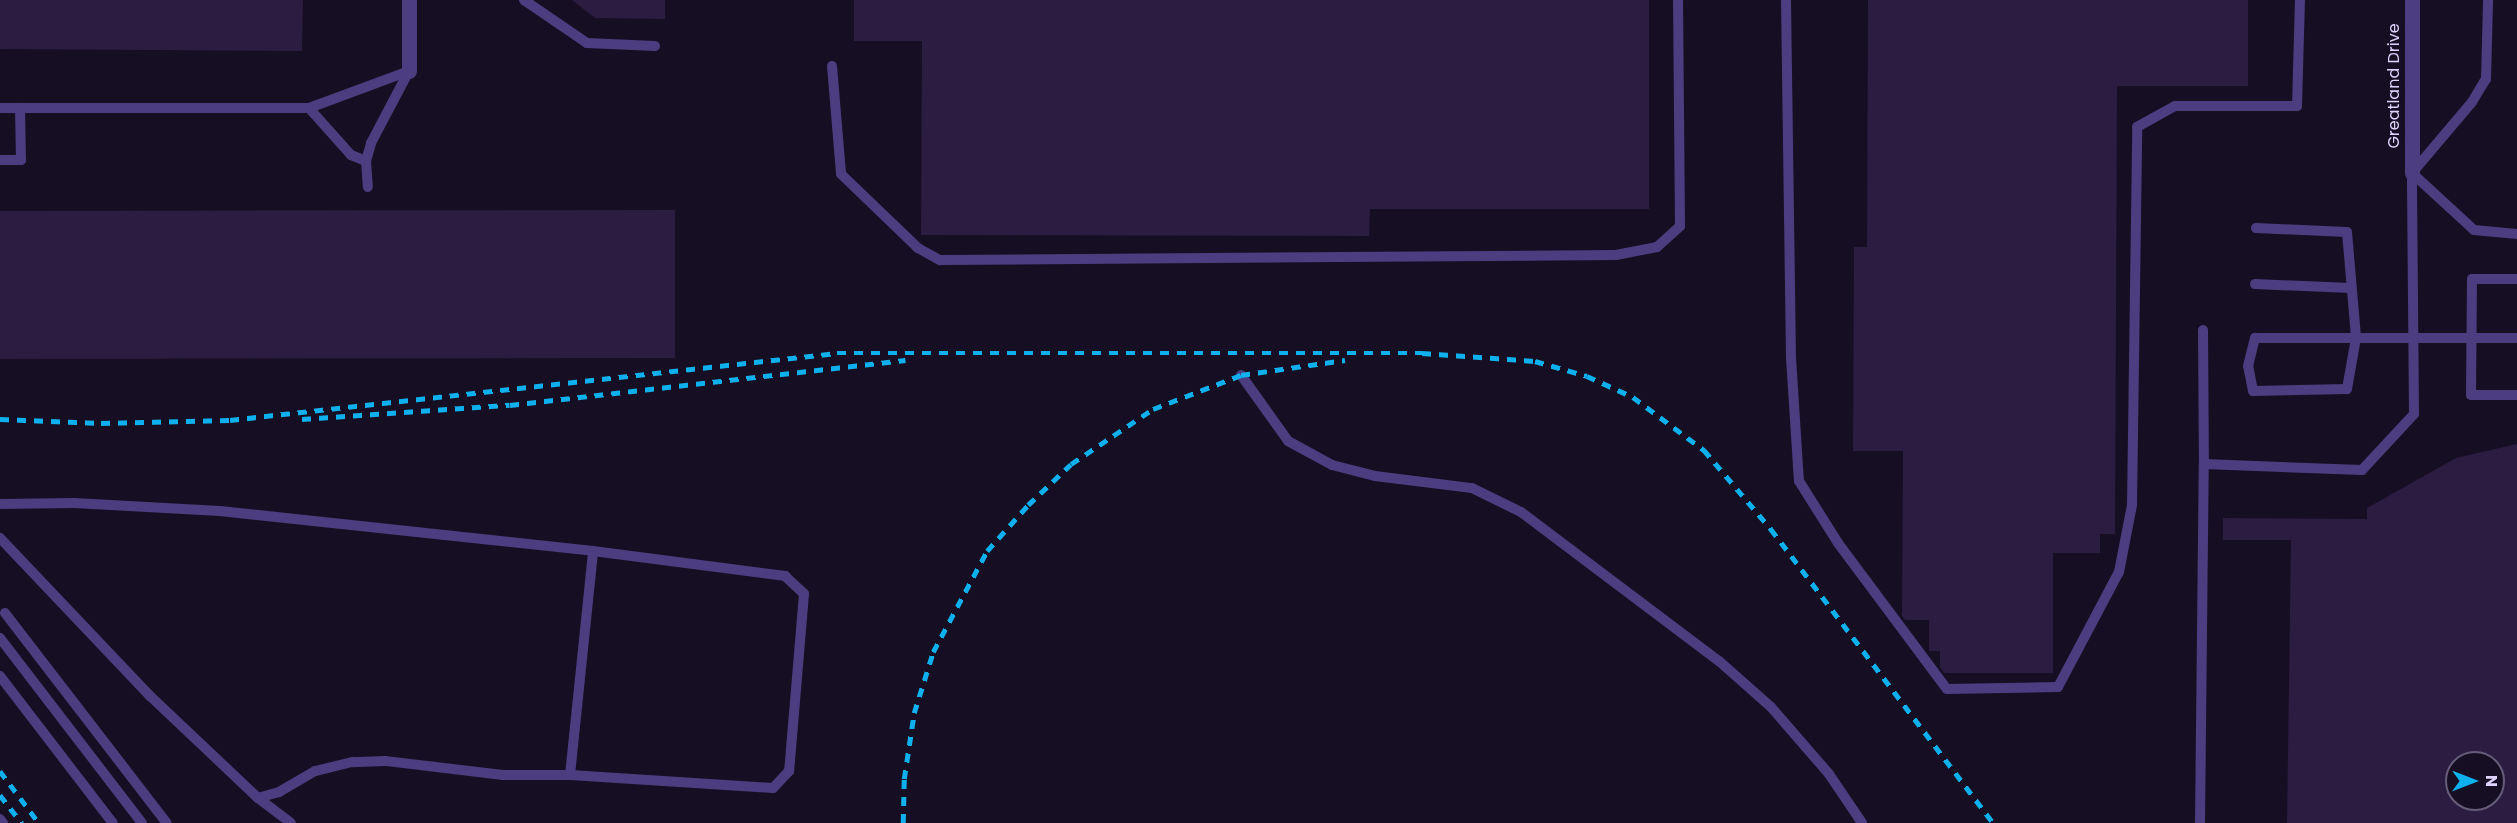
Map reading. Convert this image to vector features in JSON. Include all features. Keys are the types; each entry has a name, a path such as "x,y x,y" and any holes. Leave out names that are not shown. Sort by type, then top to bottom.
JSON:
{"street":[{"path":"409,0 409,71"},
{"name":"Greatland Drive","path":"2412,0 2412,173"}],"lane":[{"path":"524,0 587,43 655,46"},
{"path":"832,66 841,174 918,248 940,260 1616,255 1657,247 1680,226 1678,0"},
{"path":"1786,0 1791,358 1799,481 1838,543 1947,690 2058,687 2119,572 2132,505 2137,127 2175,106 2297,106 2300,0"},
{"path":"2204,464 2362,470 2414,414 2412,173 2472,102 2486,79 2488,0"},
{"path":"0,108 309,108 409,71"},
{"path":"368,187 366,161 371,143 409,71"},
{"path":"0,160 21,160 20,108"},
{"path":"309,108 351,155 366,161"},
{"path":"2412,173 2474,230 2517,234"},
{"path":"2256,228 2347,232 2356,338 2347,389 2253,391 2248,366 2255,338 2356,338 2412,337 2517,338"},
{"path":"2517,279 2472,279 2471,338 2471,394 2517,395"},
{"path":"2255,284 2351,288"},
{"path":"2200,823 2204,464 2203,330"},
{"path":"1241,375 1288,441 1332,465 1374,476 1472,488 1521,512 1719,661 1772,707 1829,774 1862,823"},
{"path":"0,504 74,503 220,511 593,551 785,576 804,594 789,771 773,788 570,775 503,775 385,761 352,762 315,771 279,792 258,798"},
{"path":"0,538 150,696 235,780 291,823"},
{"path":"570,775 593,551"},
{"path":"5,613 167,823"},
{"path":"0,638 142,823"},
{"path":"0,676 113,823"},
{"path":"0,819 3,823"}],"building":[{"path":"0,0 303,0 302,51 0,49"},
{"path":"572,0 665,0 665,19 595,18"},
{"path":"854,0 1649,0 1649,209 1370,209 1369,236 921,235 922,41 854,41"},
{"path":"1868,0 2248,0 2248,86 2117,86 2115,534 2100,534 2100,553 2053,553 2053,673 1944,673 1940,667 1940,651 1929,651 1929,620 1905,620 1902,616 1903,451 1853,451 1854,247 1867,247"},
{"path":"675,210 675,358 0,359 0,211"},
{"path":"2517,444 2517,823 2287,823 2291,540 2223,540 2223,518 2367,519 2367,508 2456,458"}],"railway":[{"path":"0,419 101,423 230,420 837,353 1422,353 1535,361 1587,376 1633,397 1704,450 1771,529 1993,823"},
{"path":"302,419 510,405 905,360"},
{"path":"903,823 904,779 914,713 933,652 987,551 1028,505 1071,464 1153,409 1241,375 1345,360"},
{"path":"0,771 39,823"},
{"path":"0,795 22,823"}]}
